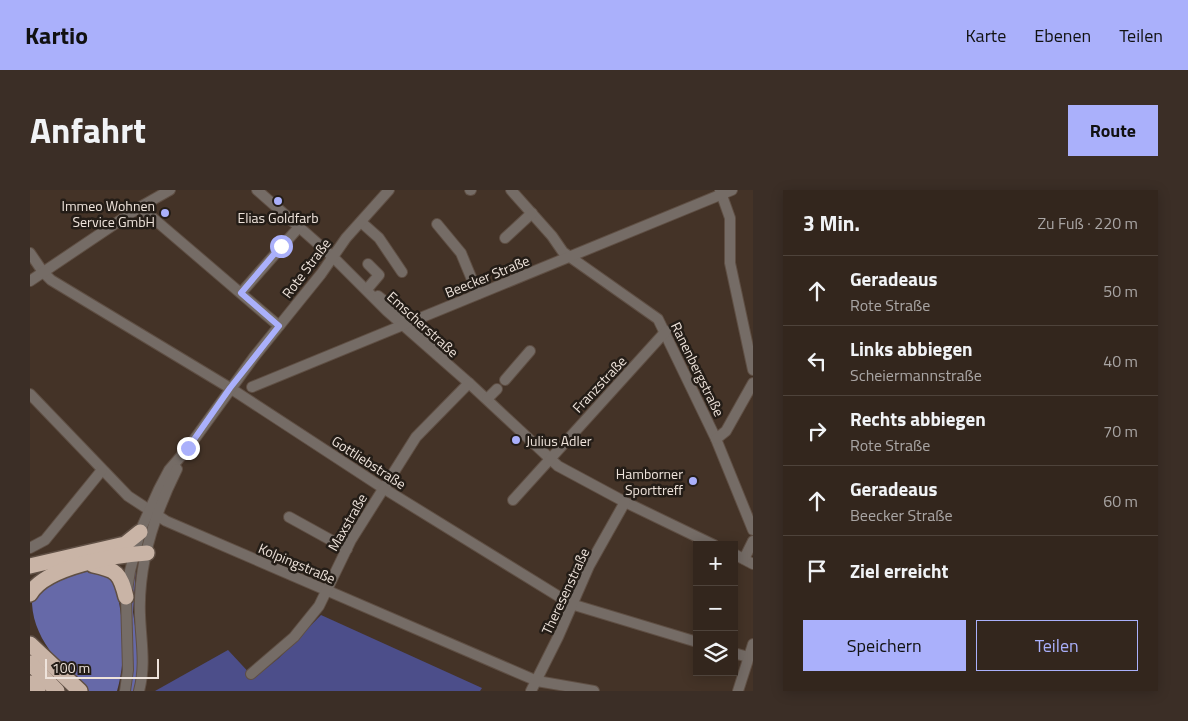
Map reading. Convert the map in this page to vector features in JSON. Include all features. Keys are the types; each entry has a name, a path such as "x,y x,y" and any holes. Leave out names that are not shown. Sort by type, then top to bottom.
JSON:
{"highway":[{"path":"136,550 140,532"},
{"path":"30,594 34,588 55,573 136,550"},
{"path":"30,566 136,550"},
{"path":"89,564 115,572 122,583 126,597"},
{"path":"31,649 57,691"},
{"path":"31,649 80,691"},
{"path":"30,683 38,691"}],"street":[{"path":"30,281 140,207 170,190"},
{"name":"Emscherstraße","path":"257,190 406,323 558,466 625,502 706,541"},
{"name":"Rote Straße","path":"230,388 361,222 389,190"},
{"name":"Ranenbergstraße","path":"511,190 570,257 658,319 666,331 716,439 753,530"},
{"path":"725,191 730,218 730,263 753,370"},
{"name":"Beecker Straße","path":"252,387 570,257 725,191"},
{"path":"140,207 279,326"},
{"path":"505,238 532,213"},
{"path":"361,222 378,238 402,272"},
{"path":"437,224 461,253 478,294"},
{"path":"241,293 299,227"},
{"name":"Gottliebstraße","path":"30,253 51,280 230,388 383,488 571,604 693,641"},
{"path":"364,285 379,275 368,264"},
{"path":"744,326 753,332"},
{"name":"Franzstraße","path":"513,500 549,458 666,331"},
{"path":"506,380 530,351"},
{"name":"Maxstraße","path":"251,674 294,637 319,606 347,549 416,437 469,383"},
{"path":"716,439 726,431 753,383"},
{"path":"140,532 188,448 230,388"},
{"path":"487,399 497,389"},
{"name":"Kolpingstraße","path":"30,394 128,496 152,513 537,682 594,691"},
{"path":"30,548 45,540 102,470"},
{"name":"Theresenstraße","path":"531,691 537,682 571,604 625,502"},
{"path":"124,691 129,656 126,597 136,550 152,513"},
{"path":"289,517 347,549"},
{"path":"738,556 750,562 753,542"},
{"path":"136,550 144,659 139,691"},
{"path":"738,691 753,644"},
{"path":"738,654 748,657"}],"shaded area":[{"path":"136,567 133,612 140,660 136,691 130,691 133,676 131,597"},
{"path":"93,570 112,574 119,602 123,647 117,691 88,691 68,672 42,638 36,625 33,611 32,596 55,579"},
{"path":"321,615 482,688 480,691 155,691 228,650 254,678 279,658"}],"place":[{"name":"Elias Goldfarb","path":"278,201"},
{"name":"Immeo Wohnen Service GmbH","path":"165,213"},
{"name":"Julius Adler","path":"516,440"},
{"name":"Hamborner Sporttreff","path":"693,481"}],"route":[{"path":"188,448 230,388 279,326 241,293 281,246"}]}
